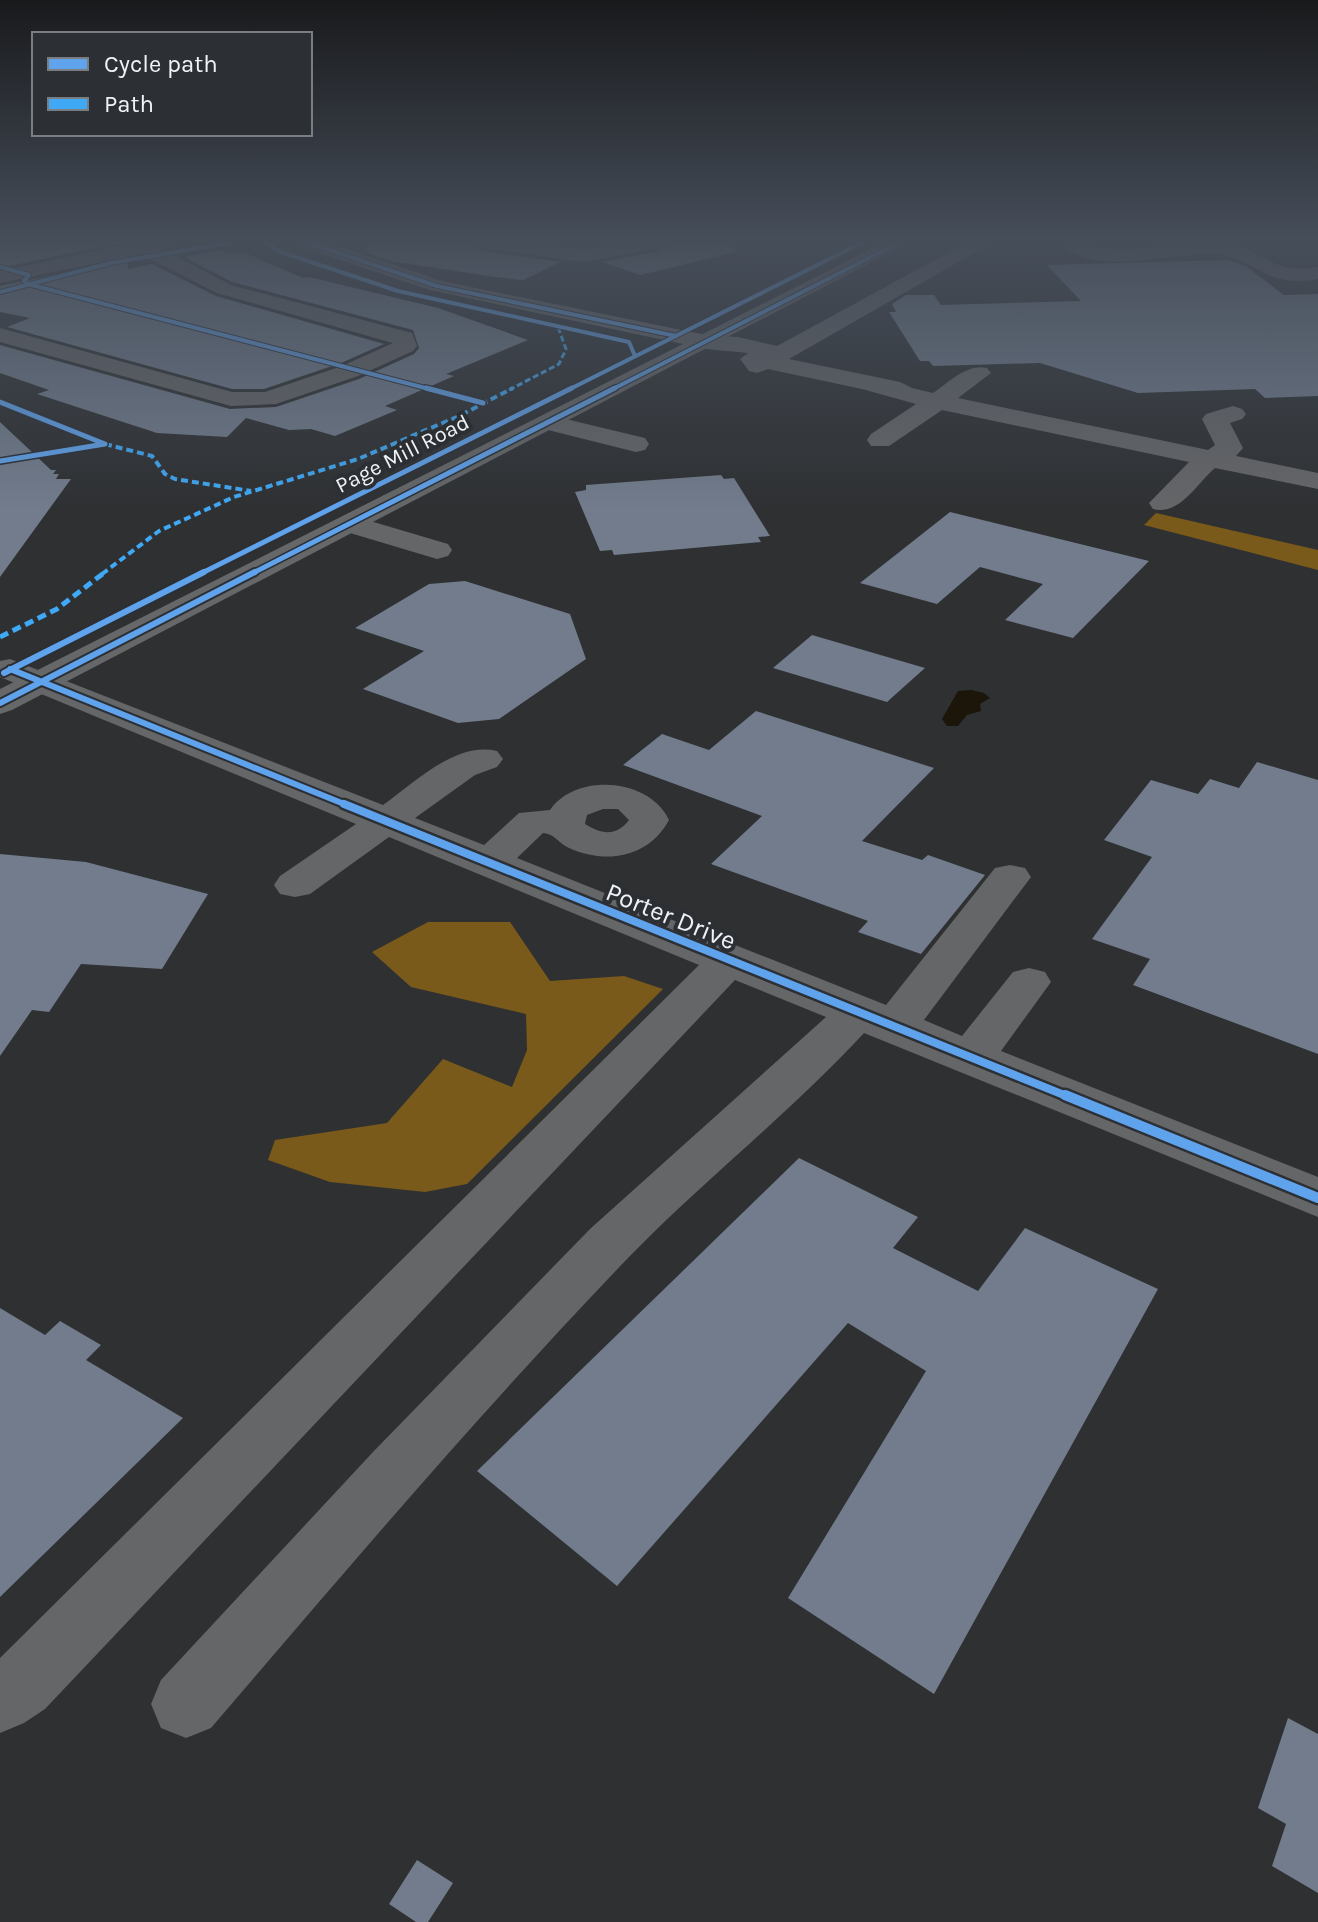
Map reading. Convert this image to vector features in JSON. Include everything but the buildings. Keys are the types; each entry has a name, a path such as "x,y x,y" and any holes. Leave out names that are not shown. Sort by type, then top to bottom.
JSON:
{"main road":[{"name":"Page Mill Road","path":"17,675 350,524 549,423 704,332"},
{"name":"Page Mill Road","path":"0,703 17,675 707,332"}],"street":[{"path":"0,335 231,399 267,399 350,371 405,346 404,338 381,332"},
{"path":"656,332 691,339 721,353 775,358 869,392 896,406 912,396 1118,425 1210,458 1318,481"},
{"path":"740,374 829,332"},
{"path":"880,440 979,373"},
{"path":"869,392 933,395 942,400"},
{"path":"1163,503 1210,458 1230,448 1215,419 1233,414"},
{"path":"549,423 636,444"},
{"path":"350,524 437,550"},
{"name":"Porter Drive","path":"17,675 1318,1198"},
{"path":"295,885 462,767 484,759"},
{"path":"489,863 533,821 564,823"},
{"path":"186,1704 379,1486 609,1244 662,1192 793,1075 875,1020 1010,877"},
{"path":"0,1699 21,1685 728,961"},
{"path":"970,1058 1029,982"}],"shaded area":[{"path":"1156,513 1318,550 1318,570 1144,525"},
{"path":"971,690 990,698 980,704 981,711 967,715 958,726 947,726 942,719 958,691"},
{"path":"428,922 510,922 550,981 624,976 663,989 467,1184 425,1192 330,1182 268,1160 275,1140 387,1123 443,1059 512,1087 527,1050 526,1014 411,987 372,952"}],"marked path":[{"path":"0,637 57,609 159,531 234,497 358,459 459,416 559,364 566,349 560,332"},
{"path":"105,444 152,456 165,474 175,479 251,491"}],"cycle path":[{"path":"210,332 483,403"},
{"path":"582,332 629,342 635,356"},
{"path":"655,332 676,336"},
{"path":"4,673 684,332"},
{"path":"0,703 725,332"},
{"path":"0,402 105,444 0,461"},
{"path":"10,669 1318,1198"}]}
